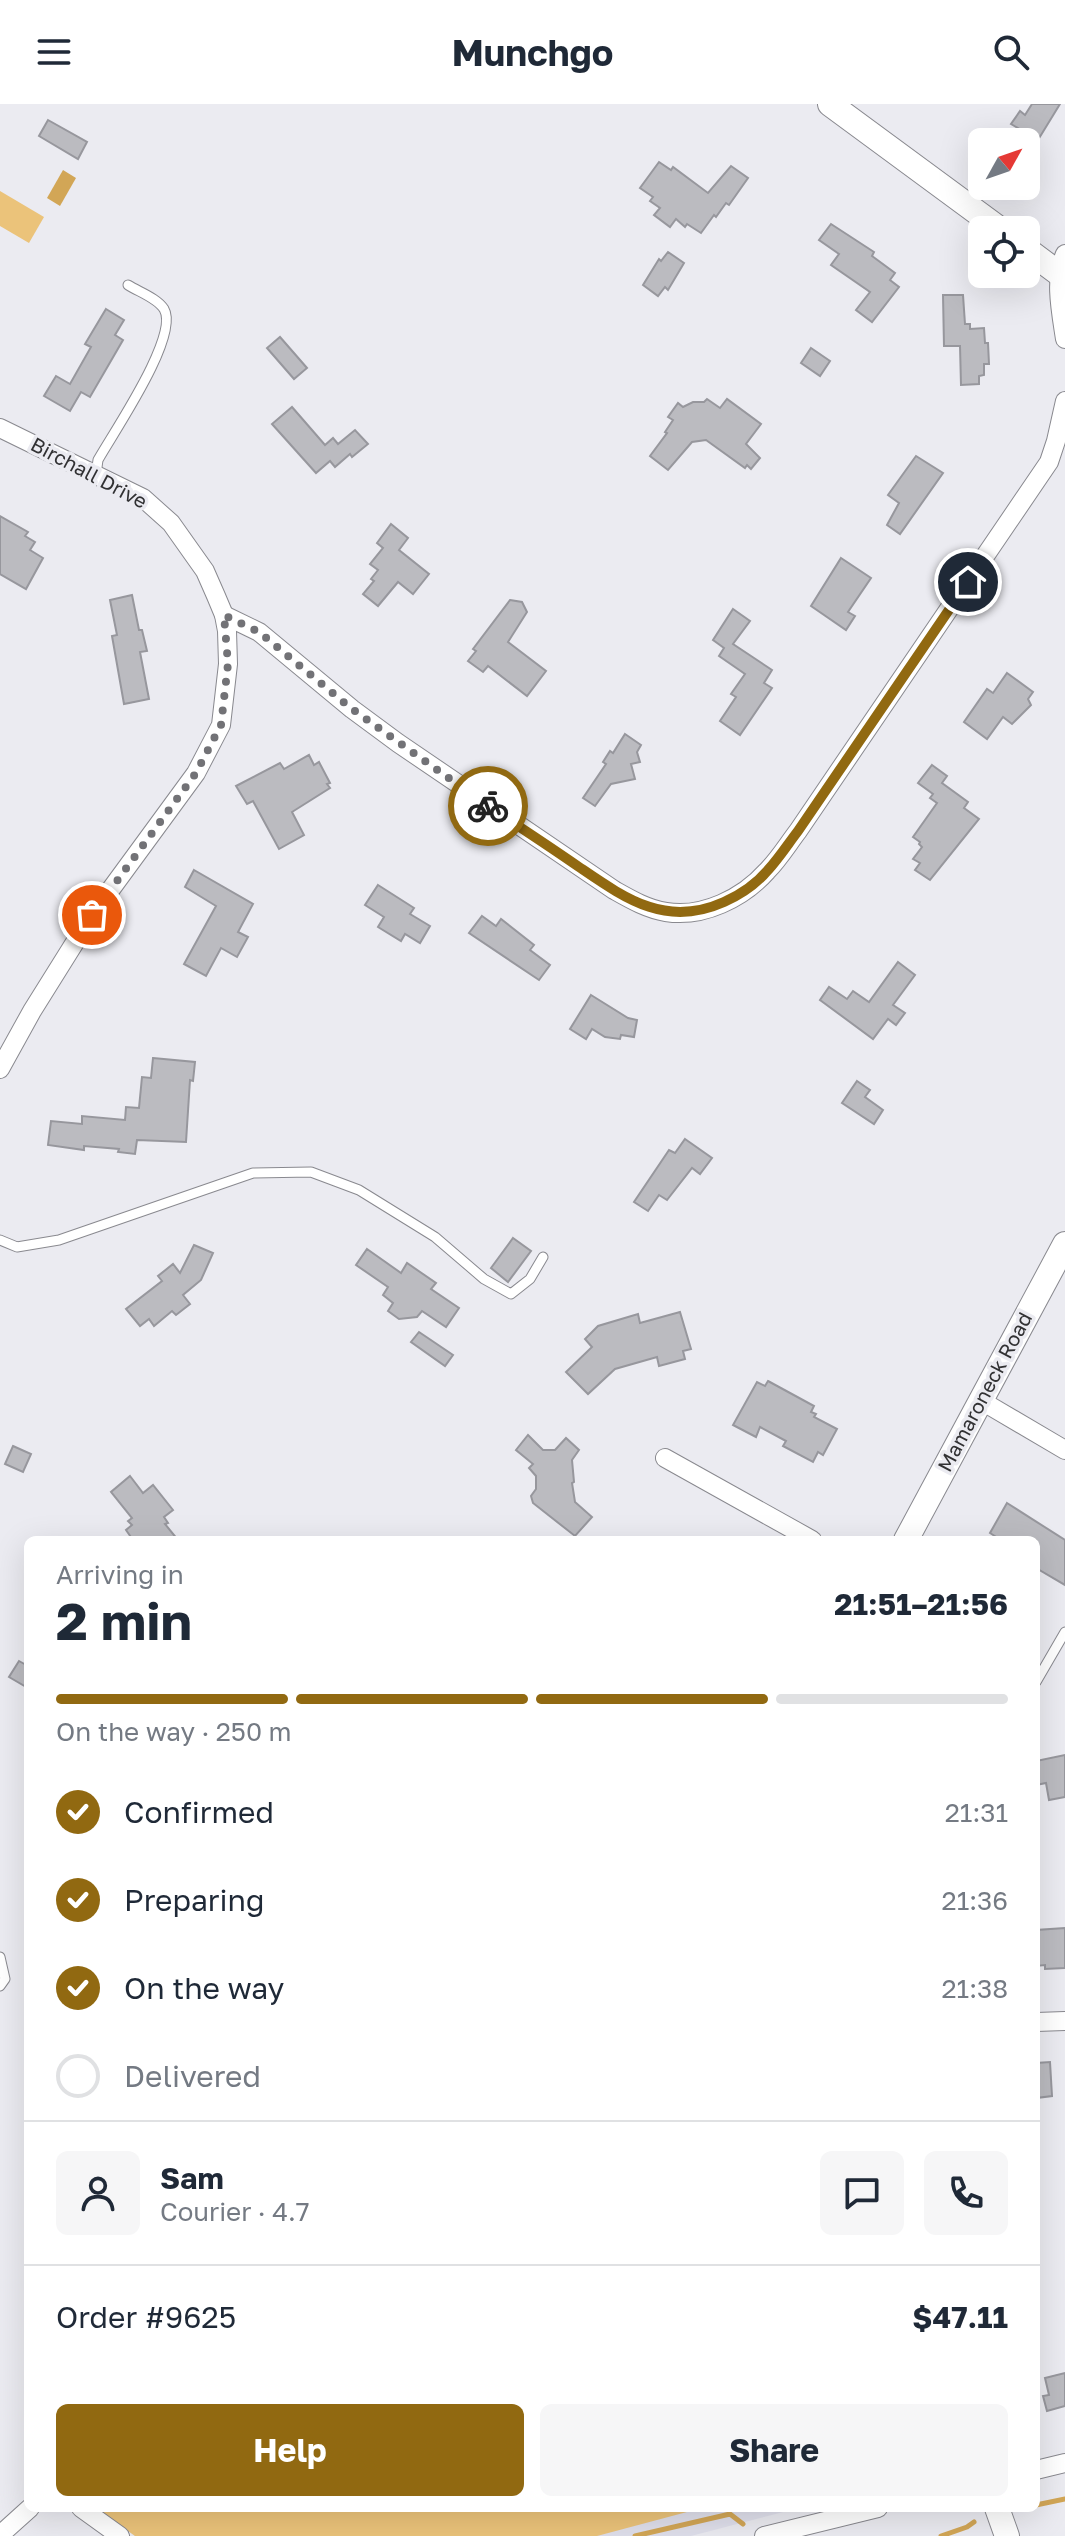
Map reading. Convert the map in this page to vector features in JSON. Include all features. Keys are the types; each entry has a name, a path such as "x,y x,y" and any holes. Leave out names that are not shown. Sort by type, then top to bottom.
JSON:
{"street":[{"path":"830,104 982,216"},
{"path":"1040,257 1063,269 1060,305 1065,339"},
{"path":"224,615 259,632 398,743 614,890 644,906 667,912 708,909 729,900 757,881 798,831 1049,462 1065,401"},
{"name":"Birchall Drive","path":"0,428 143,498 171,523 205,571 224,615 228,664 221,725 213,742 178,799 92,915 0,1069"},
{"name":"Mamaroneck Road","path":"908,1536 1065,1244"},
{"path":"980,1400 1065,1450"},
{"path":"665,1458 805,1536"},
{"path":"1040,2022 1065,2021"},
{"path":"1040,2469 1065,2463"},
{"path":"0,2535 26,2512"},
{"path":"87,2512 120,2536"},
{"path":"764,2536 862,2512"},
{"path":"998,2512 1007,2536"}],"lane":[{"path":"96,474 98,460 159,354 168,321 165,310 158,302 128,285"},
{"path":"0,1240 17,1247 59,1240 253,1173 311,1172 359,1190 435,1237 484,1279 511,1294 530,1279 543,1257"},
{"path":"1040,1675 1065,1632"},
{"path":"0,1957 5,1979 0,1986"}],"shaded area":[{"path":"63,170 76,178 60,206 47,198"},
{"path":"0,191 44,217 29,243 0,226"},
{"path":"101,2512 784,2512 691,2536 135,2536"},
{"path":"102,2512 687,2512 597,2536 135,2536"}],"building":[{"path":"1032,104 1060,104 1040,137 1040,128 1018,128 1011,124 1020,111 1025,115"},
{"path":"48,120 87,142 78,159 39,136"},
{"path":"659,162 671,170 673,167 708,193 731,166 748,178 729,205 726,203 716,217 714,215 701,233 687,224 685,227 676,219 670,227 654,215 660,208 650,201 653,197 640,188"},
{"path":"831,224 874,252 872,256 895,273 890,280 899,287 872,322 856,310 870,292 831,265 839,254 819,240"},
{"path":"668,252 684,263 668,290 665,287 658,296 643,285 659,259 661,261"},
{"path":"943,295 963,295 965,324 970,324 970,329 984,328 989,364 984,364 984,375 979,376 979,384 961,385 960,346 944,346"},
{"path":"106,309 124,320 115,335 123,340 90,397 81,392 70,411 44,396 56,376 70,384 91,347 85,344"},
{"path":"280,337 307,368 294,379 267,348"},
{"path":"811,348 830,361 820,376 801,363"},
{"path":"707,399 720,408 727,399 761,424 746,444 760,458 751,469 747,465 745,468 706,440 692,442 668,470 650,456 667,433 673,420 668,417 678,403 683,407"},
{"path":"292,407 325,445 333,438 338,444 355,430 368,444 335,467 330,461 316,473 272,424"},
{"path":"916,456 943,473 900,534 887,525 899,503 888,495"},
{"path":"0,516 28,532 25,536 35,542 30,550 43,558 26,589 0,574"},
{"path":"391,524 408,538 399,550 429,574 413,594 398,582 378,606 363,594 374,581 371,579 378,570 370,564 383,548 377,543"},
{"path":"841,558 871,578 848,612 855,616 846,630 811,606"},
{"path":"132,595 147,651 140,652 149,699 124,704 112,636 117,635 110,600"},
{"path":"510,600 522,602 527,612 508,642 546,671 527,696 488,666 483,672 468,661 476,651 473,649"},
{"path":"733,609 750,621 733,644 772,670 764,683 772,688 740,735 720,721 736,697 731,694 745,674 719,656 724,648 713,640"},
{"path":"1007,673 1033,692 1028,699 1031,705 1012,724 1003,717 987,739 964,722 987,689 993,693"},
{"path":"625,734 641,745 637,752 640,762 631,764 635,779 611,784 595,806 583,798 606,764 603,762 610,751 613,753"},
{"path":"309,755 314,765 319,762 330,788 292,812 304,835 279,849 253,801 247,804 236,786 280,763 284,769"},
{"path":"932,765 947,776 942,783 968,802 964,808 979,819 930,880 915,870 920,863 913,859 922,847 913,837 937,803 930,798 933,794 918,783"},
{"path":"194,870 253,904 238,932 248,937 237,957 221,948 206,976 184,964 216,906 185,887"},
{"path":"378,885 414,908 410,914 430,926 420,943 405,934 401,941 378,927 384,917 365,905"},
{"path":"482,916 496,926 501,919 534,945 530,950 550,965 539,980 469,933"},
{"path":"898,962 915,975 893,1005 905,1013 896,1025 888,1019 873,1039 820,1000 829,987 847,999 853,991 869,1002"},
{"path":"591,995 628,1018 637,1020 634,1037 605,1037 592,1029 586,1039 570,1029"},
{"path":"153,1058 195,1062 193,1081 190,1080 186,1142 137,1140 135,1154 118,1152 119,1149 84,1146 84,1150 48,1145 51,1121 82,1124 82,1116 125,1120 126,1107 139,1108 142,1077 151,1078"},
{"path":"857,1081 870,1090 865,1097 883,1110 874,1124 842,1103"},
{"path":"685,1139 712,1158 700,1174 692,1168 667,1200 659,1195 648,1211 634,1202 669,1150 675,1153"},
{"path":"513,1238 531,1251 508,1282 491,1268"},
{"path":"194,1245 213,1253 201,1280 183,1295 190,1304 176,1315 172,1311 154,1326 149,1319 140,1326 126,1309 162,1281 158,1276 173,1264 180,1273"},
{"path":"367,1249 401,1273 407,1263 436,1283 431,1289 459,1308 446,1327 422,1311 417,1317 399,1319 388,1311 393,1303 383,1295 388,1287 356,1265"},
{"path":"680,1312 691,1349 683,1351 685,1359 659,1366 657,1357 615,1369 588,1394 566,1372 592,1347 585,1339 598,1326 638,1314 640,1323"},
{"path":"419,1332 453,1355 445,1366 411,1342"},
{"path":"768,1381 814,1406 811,1412 816,1414 814,1417 837,1429 823,1455 818,1452 813,1462 783,1446 786,1441 760,1427 756,1437 733,1425 757,1382 765,1386"},
{"path":"528,1435 543,1450 555,1450 566,1438 579,1450 572,1460 575,1502 592,1517 575,1536 533,1503 531,1496 536,1489 536,1476 529,1468 533,1464 516,1450"},
{"path":"13,1446 31,1454 23,1472 5,1464"},
{"path":"130,1476 143,1493 153,1485 173,1510 164,1517 168,1523 165,1524 175,1536 130,1536 126,1530 132,1525 128,1521 132,1518 111,1492"},
{"path":"1007,1503 1065,1540 1065,1585 1040,1570 1040,1536 995,1536 990,1533"},
{"path":"19,1661 24,1664 24,1686 9,1677"},
{"path":"1065,1755 1065,1797 1049,1800 1046,1783 1040,1784 1040,1760"},
{"path":"1065,1928 1065,1968 1045,1969 1045,1965 1040,1966 1040,1930"},
{"path":"1050,2062 1052,2096 1040,2098 1040,2063"},
{"path":"1065,2373 1065,2406 1047,2411 1043,2396 1049,2395 1045,2378"}],"waterway":[{"path":"1040,2504 1065,2499"},
{"path":"635,2536 730,2514 743,2524"},
{"path":"941,2536 974,2522"}],"way so far":[{"path":"92,915 196,773 221,725 228,664 224,615 259,632 352,709 488,806"}],"route":[{"path":"488,806 614,890 644,906 667,912 687,912 708,909 729,900 768,871 968,582"}]}
